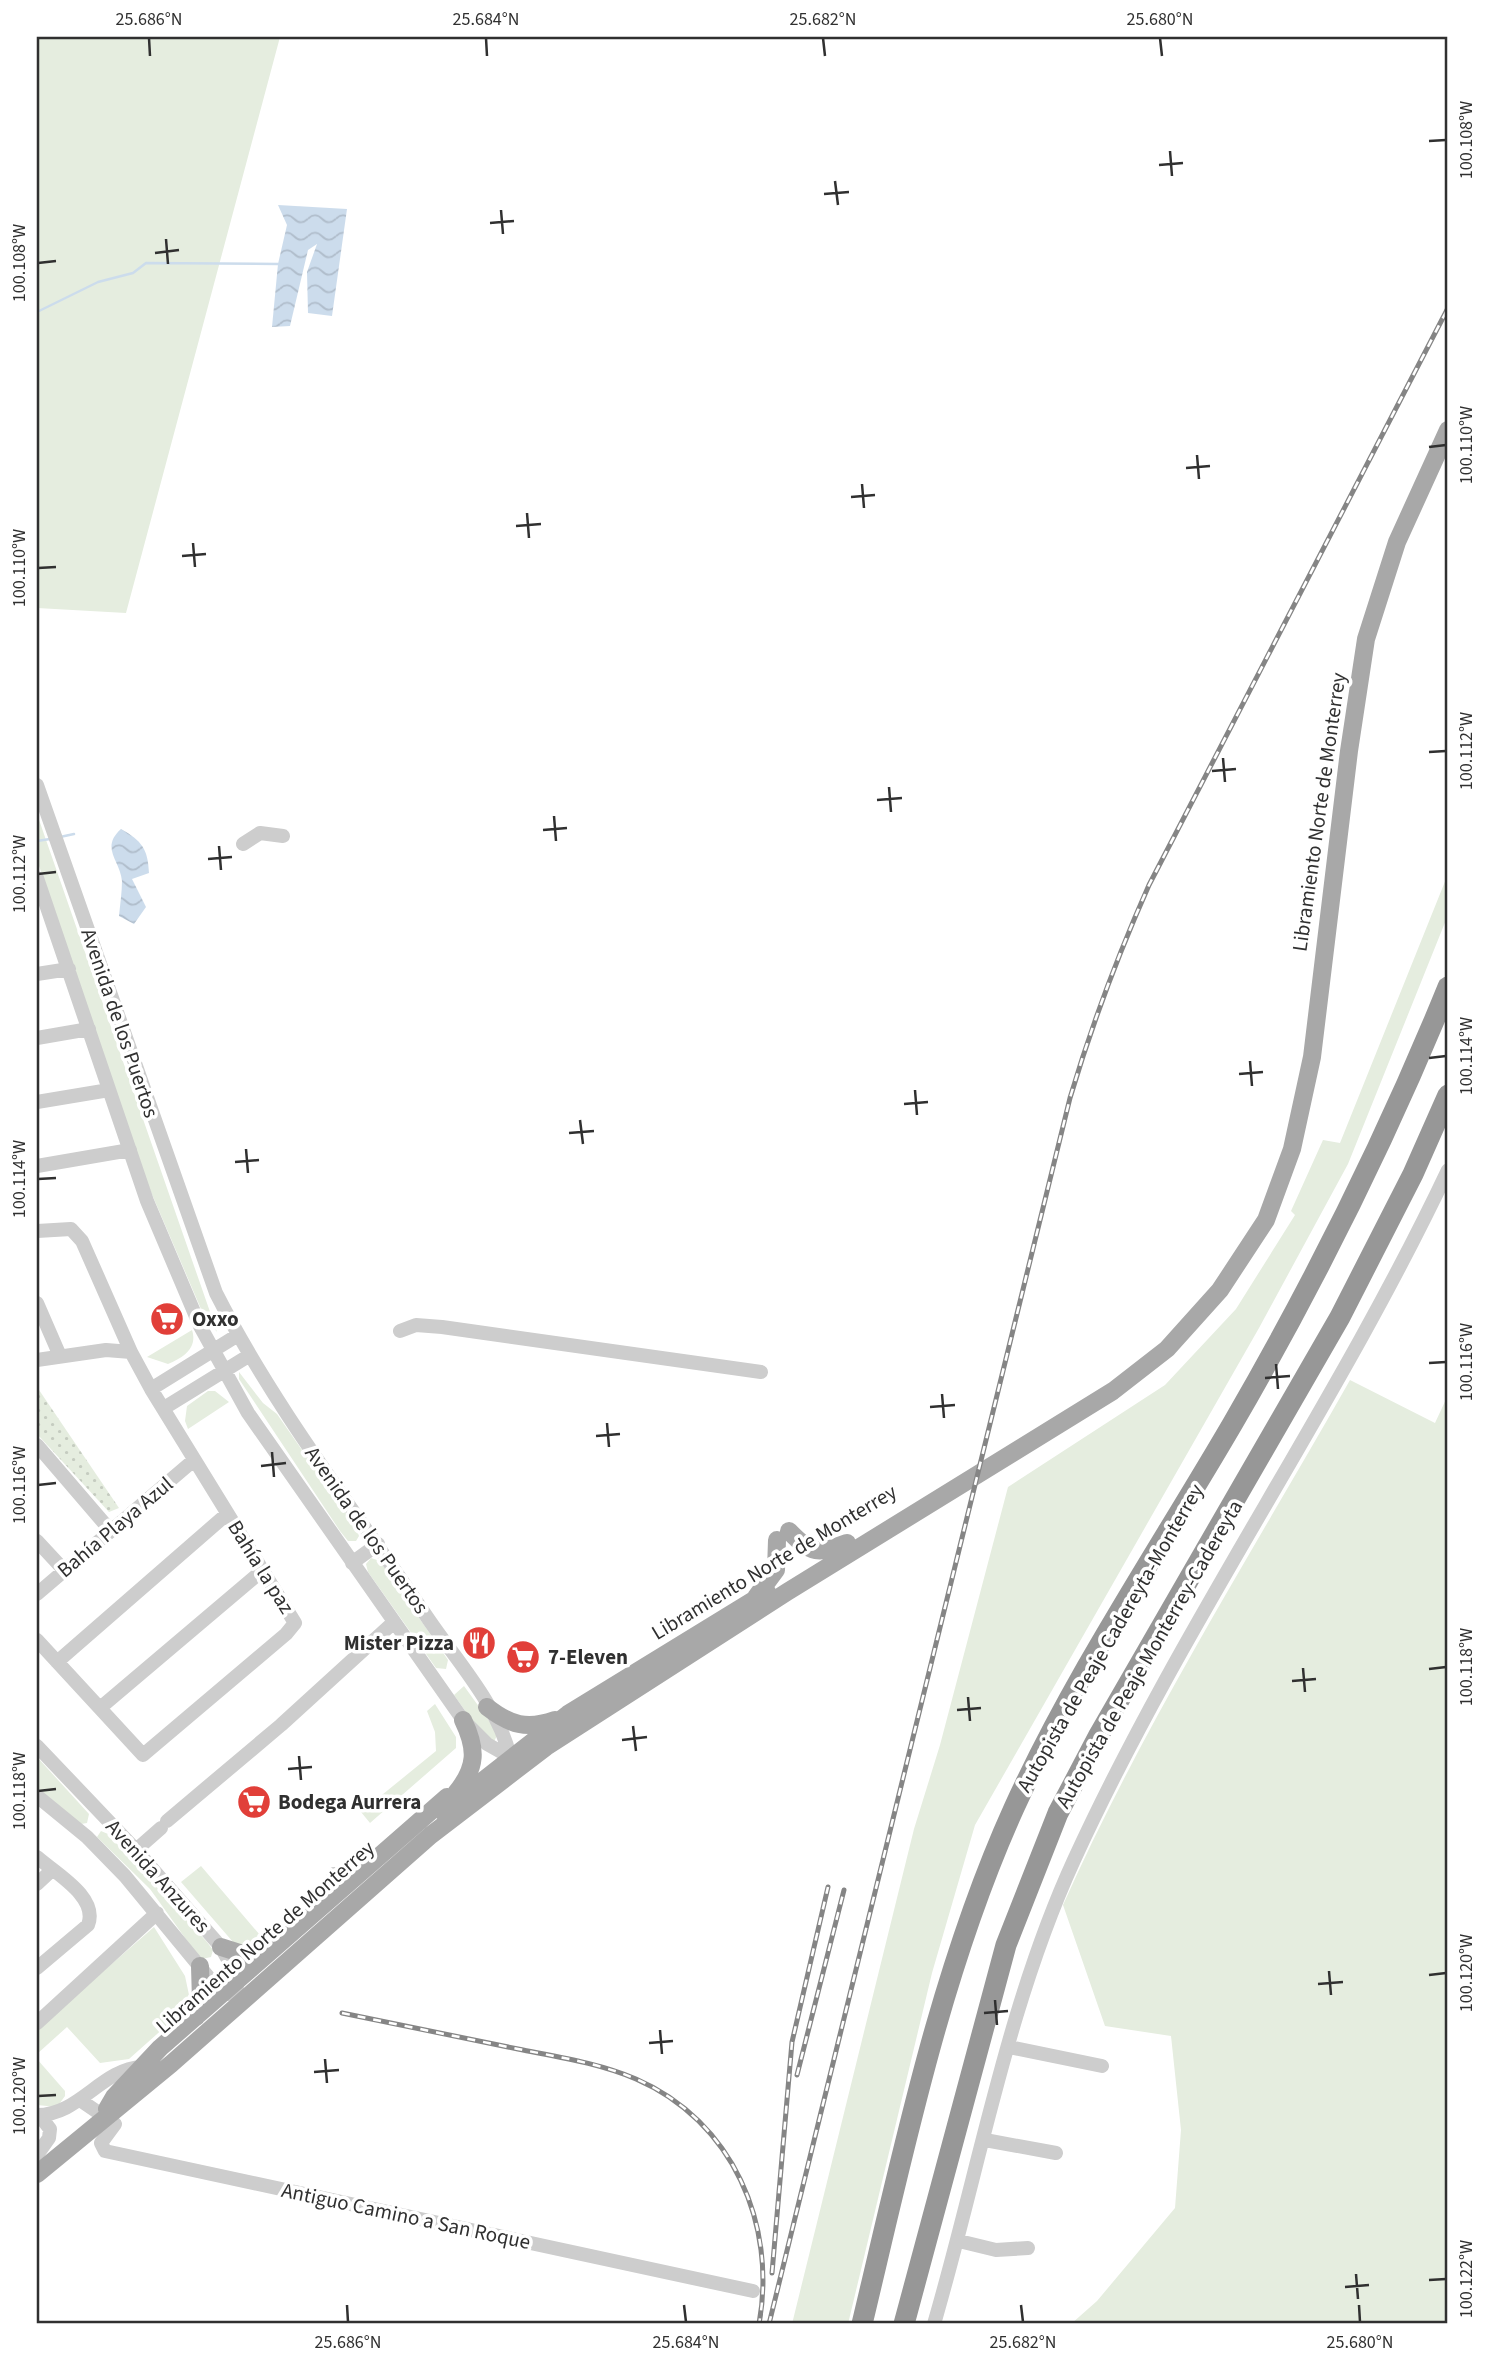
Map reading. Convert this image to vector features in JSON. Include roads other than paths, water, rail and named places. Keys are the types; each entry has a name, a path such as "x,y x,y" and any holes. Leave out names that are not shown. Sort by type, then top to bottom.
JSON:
{"highway":[{"name":"Autopista de Peaje Cadereyta-Monterrey","path":"862,2324 954,1967 974,1905 1014,1809 1077,1689 1234,1420 1334,1239 1401,1099 1448,987"},
{"name":"Autopista de Peaje Monterrey-Cadereyta","path":"904,2324 1006,1945 1058,1813 1099,1735 1340,1317 1413,1174 1448,1096"}],"main road":[{"name":"Libramiento Norte de Monterrey","path":"37,2174 105,2113 233,1988 424,1832 562,1736 787,1592 1133,1377 1184,1332 1220,1290 1241,1262 1269,1209 1292,1149 1312,1057 1366,639 1397,542 1448,430"},
{"name":"Libramiento Norte de Monterrey","path":"510,1757 568,1714 1125,1375 1163,1344 1199,1308 1269,1209"},
{"path":"753,1600 776,1570 783,1536 814,1551 824,1552 847,1543"},
{"path":"379,1853 424,1832 504,1769 510,1757 528,1751 594,1709 622,1699"},
{"path":"487,1707 505,1720 522,1726 546,1723 568,1714"},
{"path":"424,1832 467,1777 475,1755 463,1720"},
{"path":"105,2113 114,2097 142,2067 233,1988 268,1951 379,1853 417,1824 467,1777"},
{"name":"Libramiento Norte de Monterrey","path":"105,2113 112,2114 171,2064 312,1938 424,1832"},
{"path":"233,1988 254,1985 312,1938"},
{"path":"222,1947 243,1954 268,1951"},
{"path":"195,2019 201,2001 200,1966"},
{"path":"171,2064 176,2054 236,1999 233,1988"}],"street":[{"name":"Avenida de los Puertos","path":"37,785 216,1293 250,1355 322,1466 378,1544 487,1707 510,1757"},
{"path":"243,844 260,833 283,836"},
{"name":"Avenida de los Puertos","path":"37,878 42,909 69,969 171,1263 213,1351 248,1413 463,1720 487,1744 510,1757"},
{"path":"37,974 69,969"},
{"path":"37,1038 89,1029"},
{"path":"37,1102 109,1090"},
{"path":"37,1166 130,1150"},
{"path":"934,2324 1035,1958 1080,1848 1164,1682 1377,1312 1448,1170"},
{"name":"Bahía la paz","path":"37,1231 71,1229 77,1234 89,1254 131,1352 151,1389 295,1623 286,1634 143,1755 37,1640"},
{"path":"37,1303 60,1356"},
{"path":"400,1331 416,1325 442,1327 761,1372"},
{"path":"151,1389 239,1335"},
{"path":"37,1360 106,1350 131,1352"},
{"path":"164,1408 250,1355"},
{"path":"37,1445 110,1530"},
{"name":"Bahía Playa Azul","path":"37,1594 194,1460"},
{"path":"57,1662 227,1514"},
{"path":"37,1541 64,1569"},
{"path":"352,1563 378,1544"},
{"path":"100,1708 264,1570"},
{"path":"136,1850 281,1725 394,1622"},
{"name":"Avenida Anzures","path":"37,1746 106,1817 222,1947 233,1988 213,1984 157,1913 87,1837 37,1796"},
{"path":"87,1837 106,1817"},
{"path":"37,1857 86,1900 91,1917 88,1925 37,1968"},
{"path":"37,1884 52,1870"},
{"path":"37,2023 157,1913"},
{"path":"200,1966 214,1959 222,1947"},
{"path":"1009,2047 1102,2066"},
{"path":"37,2155 49,2138 50,2129 38,2116 80,2101 119,2071 142,2067"},
{"path":"80,2101 105,2113"},
{"name":"Antiguo Camino a San Roque","path":"105,2113 115,2124 101,2143 105,2151 753,2291"},
{"path":"985,2140 1056,2153"},
{"path":"959,2241 996,2250 1028,2248"}],"water":[{"path":"278,205 347,209 332,316 308,313 307,272 317,244 308,250 290,326 272,327 278,264 287,225"},
{"path":"121,829 142,846 148,865 149,873 132,879 146,907 134,924 119,916 122,881 112,842"}],"waterway":[{"path":"37,312 98,282 133,273 146,263 278,264"},
{"path":"60,837 74,834"},
{"path":"37,841 50,839"}],"railway":[{"path":"769,2324 1070,1098 1087,1043 1149,885 1448,308"},
{"path":"772,2273 792,2042 828,1887"},
{"path":"797,2075 844,1890"},
{"path":"342,2013 593,2065 622,2073 670,2098 699,2121 722,2149 741,2180 754,2214 761,2250 763,2287 759,2324"}],"place":[{"name":"Oxxo","path":"167,1319"},
{"name":"Mister Pizza","path":"479,1643"},
{"name":"7-Eleven","path":"523,1657"},
{"name":"Bodega Aurrera","path":"254,1802"}]}
